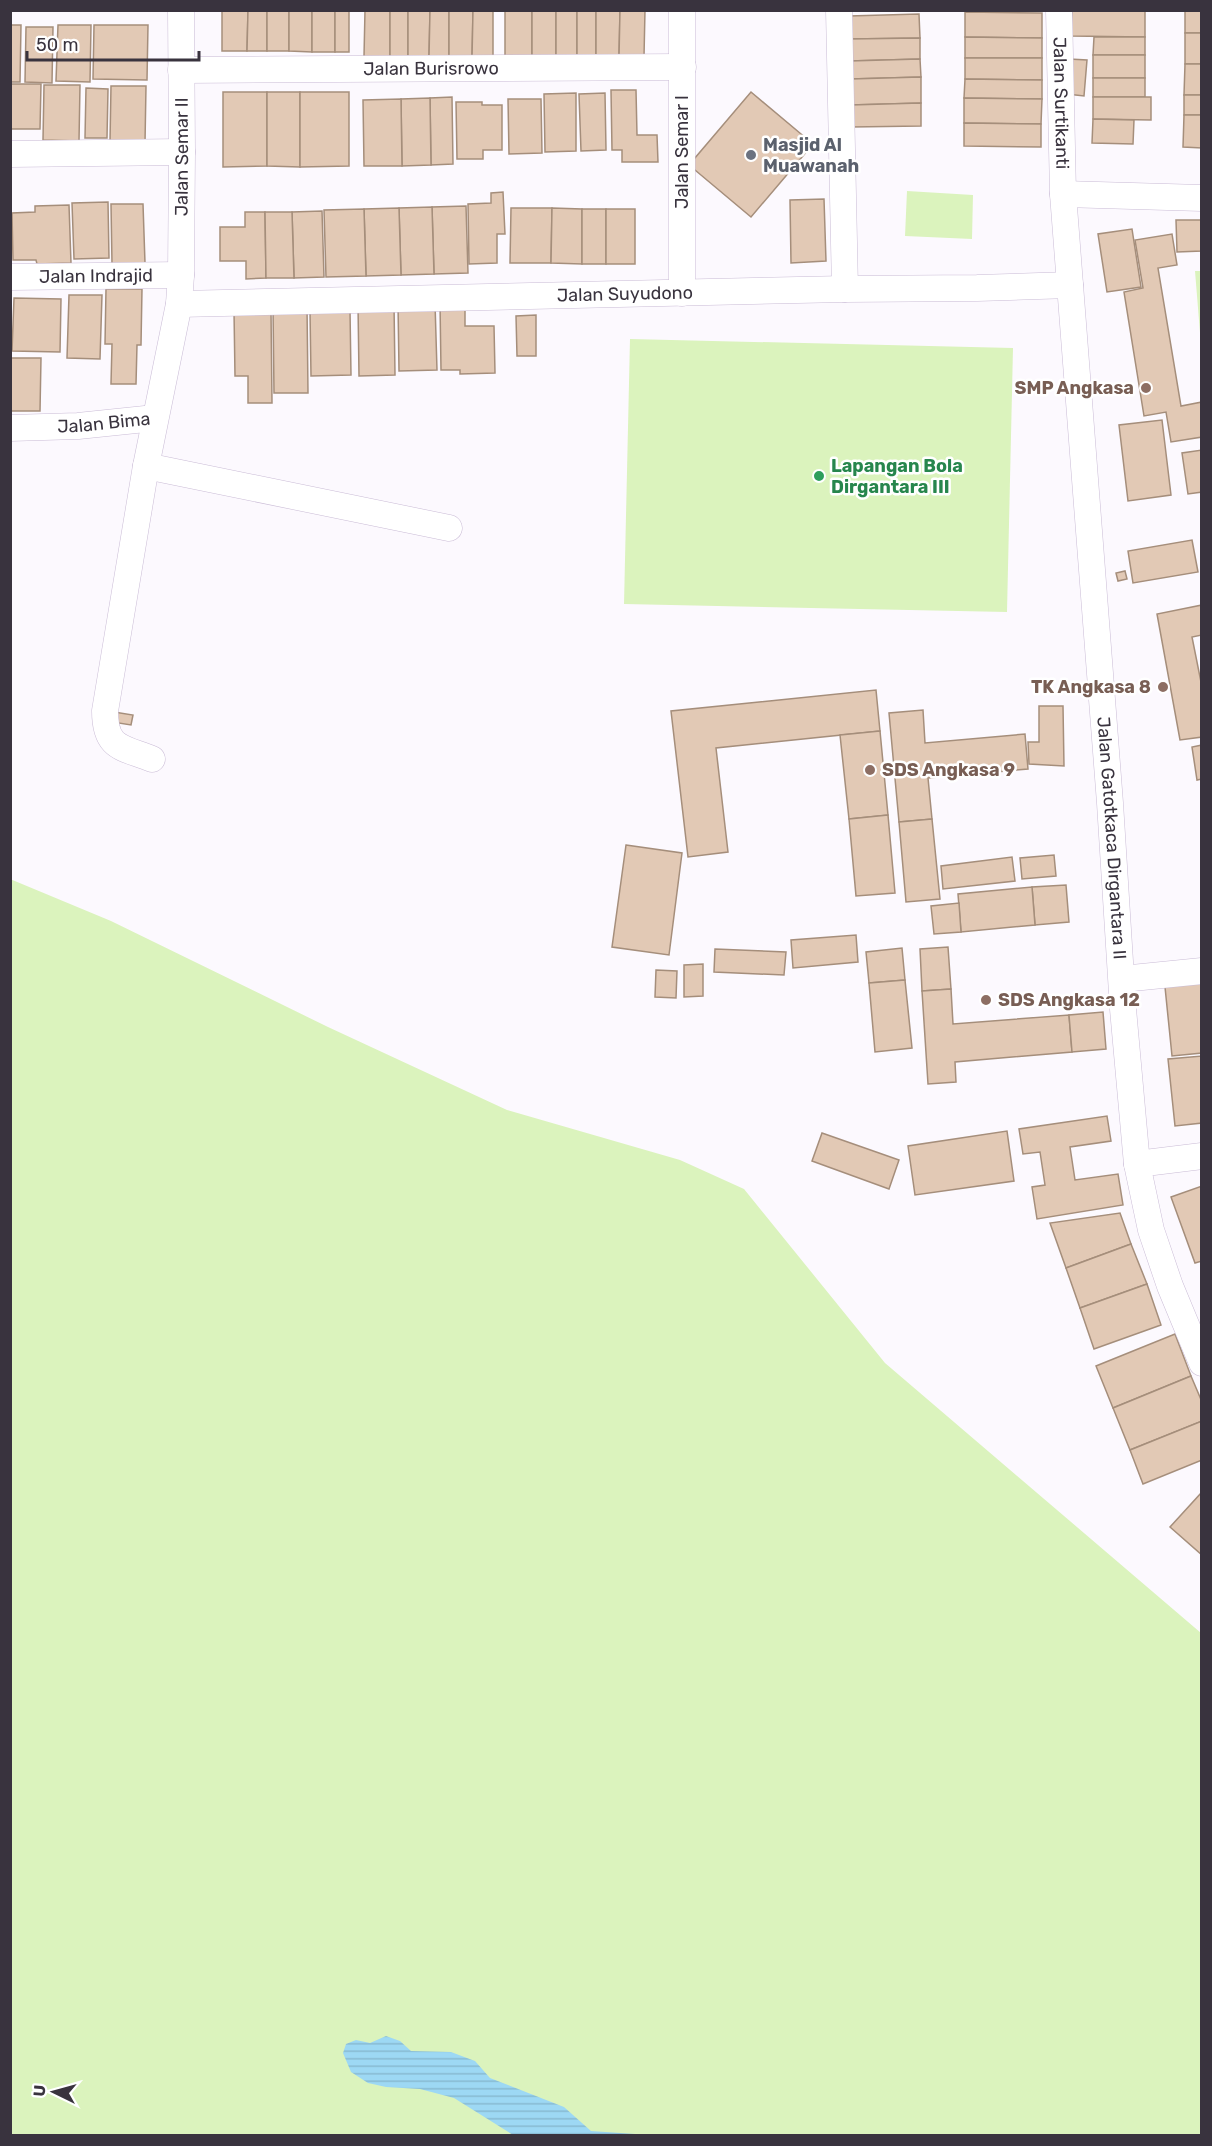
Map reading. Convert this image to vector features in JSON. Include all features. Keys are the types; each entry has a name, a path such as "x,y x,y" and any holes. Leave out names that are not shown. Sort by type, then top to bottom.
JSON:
{"street":[{"name":"Jalan Semar II","path":"179,304 182,152 181,10"},
{"name":"Jalan Semar I","path":"682,10 682,293"},
{"path":"839,10 844,289"},
{"name":"Jalan Surtikanti","path":"1059,10 1063,194"},
{"name":"Jalan Burisrowo","path":"181,70 683,67"},
{"path":"10,154 182,152"},
{"path":"1063,194 1202,198"},
{"name":"Jalan Gatotkaca Dirgantara II","path":"1063,194 1137,1164 1151,1230 1170,1286 1202,1363"},
{"name":"Jalan Indrajid","path":"10,277 181,275"},
{"name":"Jalan Suyudono","path":"179,304 1070,285"},
{"name":"Jalan Bima","path":"10,429 78,426 155,418 179,304"},
{"path":"152,759 116,745 108,736 105,711 155,418"},
{"path":"146,466 449,528"},
{"path":"1122,979 1202,971"},
{"path":"1137,1164 1202,1156"}],"green space":[{"path":"907,191 973,195 972,239 905,236"},
{"path":"1195,271 1201,271 1201,345"},
{"name":"Lapangan Bola Dirgantara III","path":"630,339 1013,348 1007,612 624,604"},
{"path":"10,879 111,921 328,1027 507,1110 680,1160 744,1189 885,1363 1201,1633 1201,2135 11,2135"}],"water":[{"path":"386,2036 400,2041 411,2051 451,2052 475,2061 490,2078 564,2107 591,2131 650,2135 513,2135 454,2098 420,2089 386,2087 368,2083 351,2072 343,2053 346,2044 356,2040 370,2043"}],"building":[{"path":"222,10 248,10 247,51 222,51"},
{"path":"248,10 267,10 267,51 247,51"},
{"path":"267,10 289,10 289,51 267,51"},
{"path":"289,10 312,10 312,52 289,51"},
{"path":"312,10 335,10 335,52 312,52"},
{"path":"335,10 349,10 349,52 335,52"},
{"path":"365,10 390,10 390,57 364,57"},
{"path":"390,10 408,10 408,57 390,57"},
{"path":"408,10 430,10 429,57 408,57"},
{"path":"430,10 449,10 449,57 429,57"},
{"path":"449,10 473,10 472,58 449,57"},
{"path":"473,10 493,10 493,57 472,58"},
{"path":"505,10 532,10 532,56 505,56"},
{"path":"532,10 556,10 556,57 532,56"},
{"path":"556,10 577,10 577,56 556,57"},
{"path":"577,10 596,10 596,57 577,56"},
{"path":"596,10 620,10 619,57 596,57"},
{"path":"620,10 645,10 644,57 619,57"},
{"path":"1072,10 1145,10 1145,37 1071,36"},
{"path":"1185,10 1202,10 1202,33 1185,33"},
{"path":"965,12 1042,13 1042,38 965,37"},
{"path":"919,14 920,38 849,39 849,16"},
{"path":"10,25 21,25 20,82 10,82"},
{"path":"58,25 91,25 90,82 56,81"},
{"path":"94,25 148,25 147,80 93,79"},
{"path":"26,27 53,27 52,83 25,82"},
{"path":"1185,33 1202,33 1202,64 1185,64"},
{"path":"965,37 1042,38 1042,58 965,58"},
{"path":"1094,37 1145,37 1145,55 1093,55"},
{"path":"920,38 920,59 849,61 849,39"},
{"path":"1093,55 1145,55 1145,78 1093,78"},
{"path":"965,58 1042,58 1042,80 965,79"},
{"path":"920,59 921,77 850,79 849,61"},
{"path":"1069,59 1087,60 1084,96 1067,94"},
{"path":"1185,64 1202,64 1202,95 1184,95"},
{"path":"921,77 921,103 850,105 850,79"},
{"path":"1093,78 1145,78 1145,97 1093,97"},
{"path":"965,79 1042,80 1042,99 964,98"},
{"path":"10,84 41,84 40,129 10,129"},
{"path":"44,85 80,85 79,141 43,140"},
{"path":"111,86 146,86 145,143 110,142"},
{"path":"86,88 108,89 107,138 85,138"},
{"path":"611,90 636,90 637,135 657,135 658,162 622,162 622,150 612,150"},
{"path":"223,92 267,92 267,166 223,167"},
{"path":"267,92 300,92 300,167 267,166"},
{"path":"300,92 349,92 349,166 300,167"},
{"name":"Masjid Al Muawanah","path":"751,92 813,144 751,217 689,165"},
{"path":"576,93 576,151 545,152 544,94"},
{"path":"605,93 606,150 581,151 579,94"},
{"path":"1184,95 1202,95 1202,115 1184,115"},
{"path":"452,97 453,164 431,165 430,98"},
{"path":"1093,97 1151,97 1151,120 1093,119"},
{"path":"430,98 431,165 402,166 401,99"},
{"path":"964,98 1042,99 1041,124 964,123"},
{"path":"401,99 402,166 364,166 363,100"},
{"path":"508,99 541,99 542,153 509,154"},
{"path":"456,102 502,105 502,150 483,150 483,159 457,159"},
{"path":"921,103 921,126 851,127 850,105"},
{"path":"1184,115 1202,115 1202,148 1183,147"},
{"path":"1093,119 1134,120 1133,144 1092,143"},
{"path":"964,123 1041,124 1041,147 964,146"},
{"path":"503,192 505,234 497,234 497,263 469,264 468,204 491,203 491,193"},
{"path":"824,199 826,261 791,263 790,200"},
{"path":"108,202 109,258 74,259 72,203"},
{"path":"111,204 143,204 145,263 112,264"},
{"path":"69,205 71,263 37,264 36,260 13,260 12,213 35,212 35,206"},
{"path":"466,206 468,273 434,274 432,207"},
{"path":"432,207 434,274 401,275 399,208"},
{"path":"399,208 401,275 366,276 364,209"},
{"path":"511,208 552,208 551,263 510,263"},
{"path":"552,208 582,209 582,264 551,263"},
{"path":"364,209 366,276 326,277 324,210"},
{"path":"582,209 606,209 606,264 582,264"},
{"path":"606,209 635,209 635,264 606,264"},
{"path":"322,211 324,277 294,278 292,212"},
{"path":"245,212 265,212 266,278 246,279 246,261 220,261 220,227 245,227"},
{"path":"265,212 292,212 294,278 266,278"},
{"path":"1176,220 1202,220 1202,251 1177,252"},
{"path":"1132,229 1141,287 1107,292 1098,234"},
{"path":"1172,234 1177,265 1158,268 1181,406 1202,402 1202,437 1171,442 1166,412 1144,416 1124,292 1143,288 1135,240"},
{"path":"106,289 142,289 141,345 137,345 136,384 111,384 112,344 105,344"},
{"path":"69,295 102,295 100,359 67,358"},
{"path":"14,298 61,299 60,352 12,351"},
{"path":"398,303 435,303 437,370 399,371"},
{"path":"440,303 465,303 465,326 494,326 495,373 460,374 460,370 441,370"},
{"path":"358,304 394,304 395,375 359,376"},
{"path":"307,306 308,393 274,393 273,307"},
{"path":"350,310 351,375 311,376 310,311"},
{"path":"234,311 271,312 272,403 248,403 248,376 235,376"},
{"path":"536,315 536,356 517,356 516,316"},
{"path":"11,358 41,358 40,411 10,411"},
{"path":"1162,420 1171,495 1128,501 1119,425"},
{"path":"1202,450 1202,492 1188,494 1182,453"},
{"path":"1192,540 1198,572 1133,583 1128,551"},
{"path":"1125,571 1127,579 1118,581 1116,573"},
{"path":"1202,605 1202,635 1192,637 1202,687 1202,737 1180,740 1157,614"},
{"path":"876,690 880,731 716,748 728,852 688,857 671,711"},
{"path":"1039,706 1063,706 1064,766 1029,764 1028,742 1039,742"},
{"path":"923,710 925,743 1025,734 1028,769 928,778 932,819 899,822 889,713"},
{"path":"114,712 133,715 131,725 112,722"},
{"path":"880,731 888,815 849,819 840,735"},
{"path":"1202,745 1202,779 1197,780 1192,747"},
{"path":"888,815 895,893 856,896 849,819"},
{"path":"932,819 940,899 906,902 899,822"},
{"path":"626,845 682,853 669,955 612,947"},
{"path":"1054,855 1056,876 1022,879 1020,858"},
{"path":"1012,857 1015,881 943,889 941,866"},
{"path":"1066,885 1069,922 1035,925 1032,887"},
{"path":"1032,887 1035,925 961,932 958,894"},
{"path":"959,903 961,932 934,934 931,906"},
{"path":"856,935 858,962 793,968 791,940"},
{"path":"948,947 951,989 922,991 920,949"},
{"path":"902,948 905,980 869,983 866,952"},
{"path":"715,949 786,952 784,975 714,972"},
{"path":"703,964 703,996 684,997 684,965"},
{"path":"656,970 677,971 676,998 655,997"},
{"path":"905,980 912,1048 875,1052 869,983"},
{"path":"1201,983 1202,1053 1172,1056 1165,987"},
{"path":"951,989 953,1024 1069,1015 1072,1052 955,1062 956,1082 928,1084 922,991"},
{"path":"1103,1012 1106,1049 1072,1052 1069,1015"},
{"path":"1202,1056 1202,1123 1175,1126 1168,1059"},
{"path":"1107,1116 1111,1141 1070,1147 1075,1180 1118,1174 1123,1205 1037,1219 1032,1187 1045,1185 1040,1152 1023,1154 1019,1129"},
{"path":"1007,1131 1014,1181 915,1195 908,1146"},
{"path":"822,1133 899,1160 889,1189 812,1161"},
{"path":"1202,1186 1202,1261 1195,1263 1171,1197"},
{"path":"1120,1213 1131,1244 1066,1268 1050,1223"},
{"path":"1131,1244 1147,1284 1080,1308 1066,1268"},
{"path":"1147,1284 1161,1325 1094,1349 1080,1308"},
{"path":"1175,1334 1191,1376 1113,1408 1096,1366"},
{"path":"1191,1376 1202,1402 1202,1421 1130,1450 1113,1408"},
{"path":"1202,1421 1202,1460 1143,1484 1130,1450"},
{"path":"1202,1492 1202,1555 1170,1527"}],"place":[{"name":"Masjid Al Muawanah","path":"751,155"},
{"name":"SMP Angkasa","path":"1146,388"},
{"name":"Lapangan Bola Dirgantara III","path":"819,476"},
{"name":"TK Angkasa 8","path":"1163,687"},
{"name":"SDS Angkasa 9","path":"870,770"},
{"name":"SDS Angkasa 12","path":"986,1000"}]}
